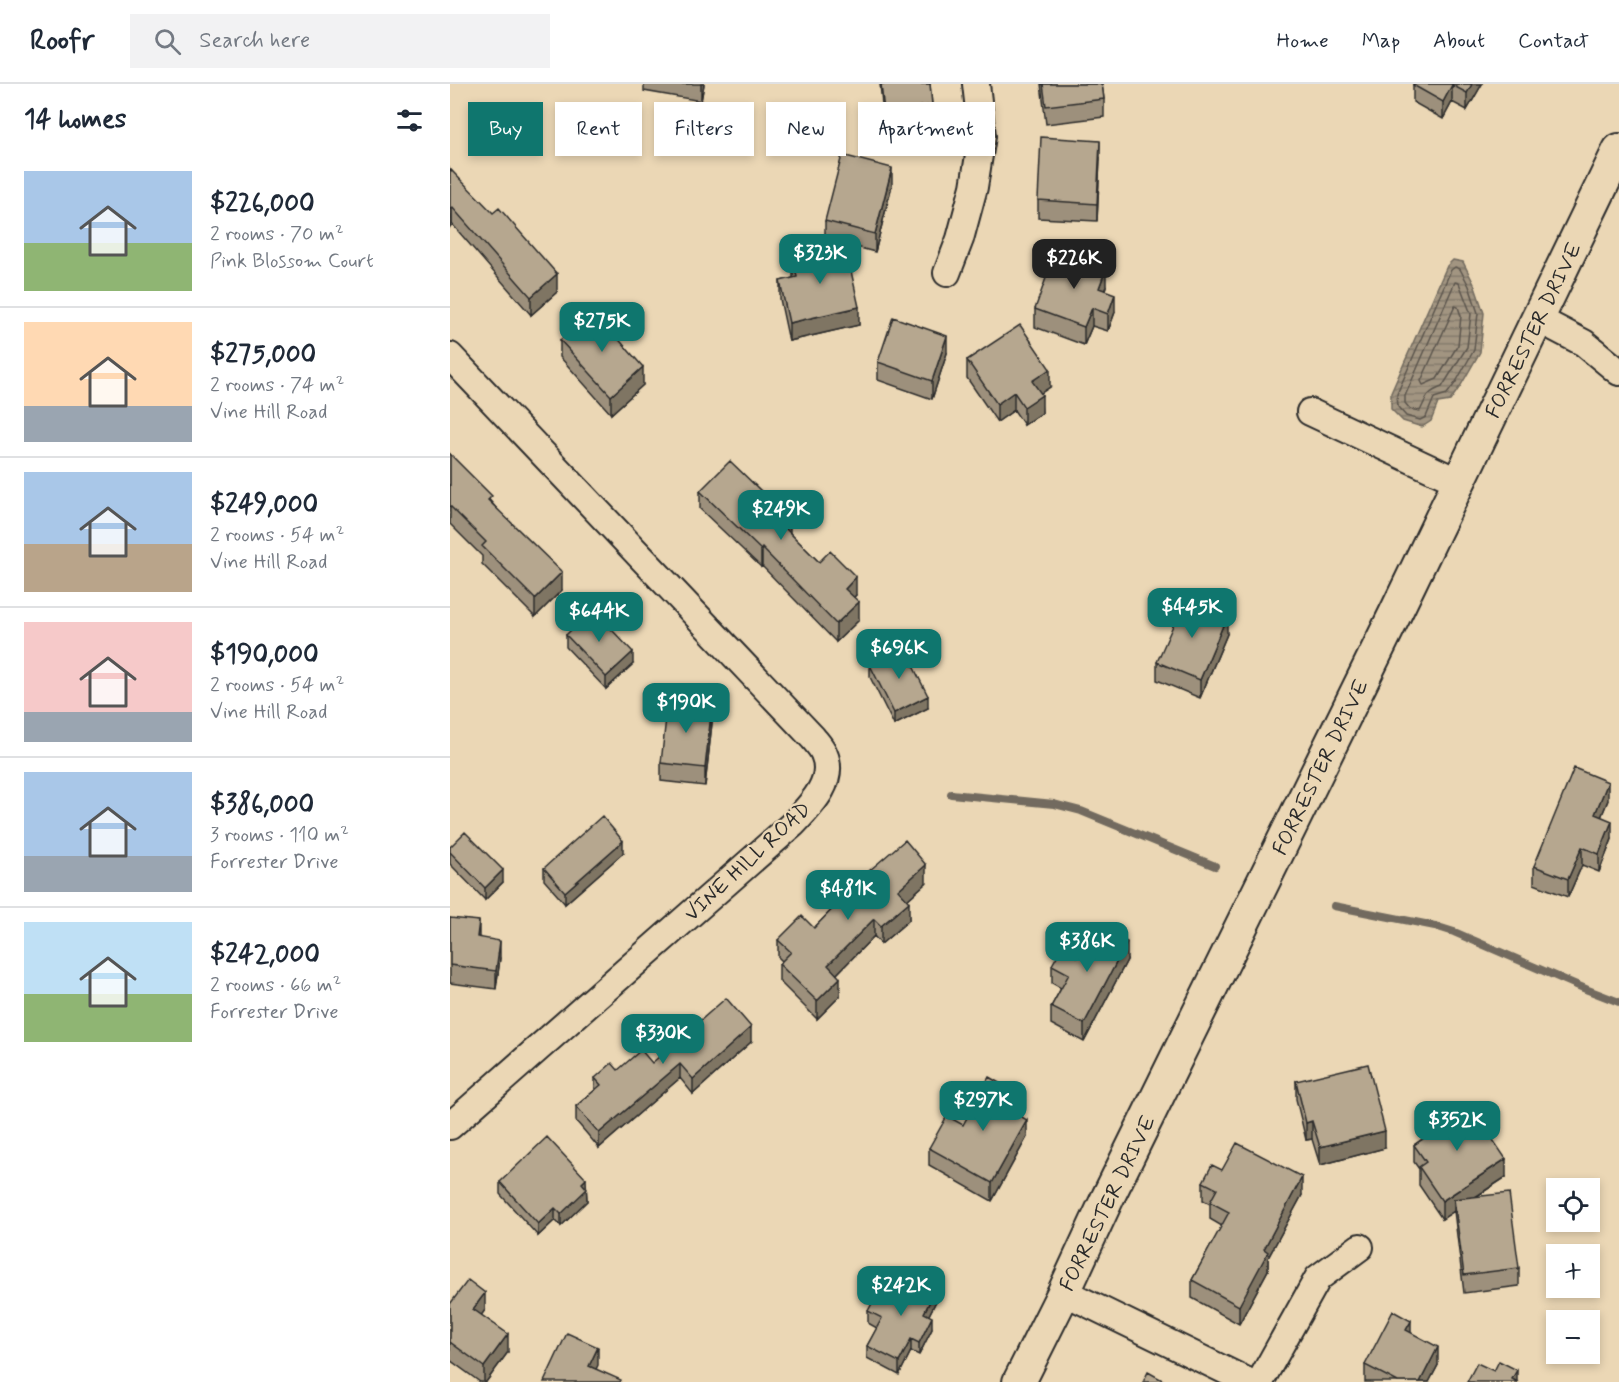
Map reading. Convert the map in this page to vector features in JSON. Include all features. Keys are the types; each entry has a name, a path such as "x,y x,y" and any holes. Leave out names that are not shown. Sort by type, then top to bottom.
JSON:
{"street":[{"path":"947,273 960,238 974,187 982,136 976,84"},
{"name":"FORRESTER DRIVE","path":"1019,1382 1619,150"},
{"path":"1538,320 1584,343 1619,372"},
{"name":"VINE HILL ROAD","path":"450,356 813,738 824,753 827,764 824,785 812,804 793,824 452,1119"},
{"path":"1310,412 1459,482"},
{"path":"1260,1382 1318,1278 1360,1247"},
{"path":"1064,1292 1249,1382"}],"water":[{"path":"1453,260 1463,262 1484,313 1480,352 1450,401 1438,403 1431,421 1422,427 1403,421 1391,409 1391,393 1447,266"}],"building":[{"path":"881,84 930,84 932,102 883,102"},
{"path":"1043,84 1102,84 1104,99 1046,106"},
{"path":"1413,84 1472,84 1467,93 1452,85 1443,102"},
{"path":"1041,137 1100,141 1097,204 1038,200"},
{"path":"842,156 892,168 875,234 825,221"},
{"path":"450,169 493,213 499,208 557,274 531,297 452,207 450,209"},
{"path":"845,244 859,307 789,323 780,281 797,277 793,256"},
{"path":"1056,250 1106,269 1099,288 1115,294 1108,314 1092,308 1084,327 1035,309"},
{"path":"593,310 643,367 611,396 560,340"},
{"path":"893,317 947,336 932,381 878,362"},
{"path":"1020,325 1050,369 1032,381 1042,395 1024,407 1014,392 997,404 967,360"},
{"path":"450,454 492,496 488,500 562,572 535,599 482,546 486,542 450,506"},
{"path":"730,461 790,519 783,526 819,562 830,551 856,577 845,589 859,602 836,624 762,548 761,550 700,491"},
{"path":"1185,598 1227,616 1200,680 1157,662"},
{"path":"592,609 633,652 606,677 566,635"},
{"path":"904,648 928,696 894,713 870,665"},
{"path":"668,700 712,705 705,768 661,763"},
{"path":"1574,768 1608,782 1595,814 1612,821 1599,854 1582,847 1568,879 1534,866"},
{"path":"602,816 623,841 565,892 544,868"},
{"path":"465,832 503,870 485,888 450,852 450,847"},
{"path":"905,840 926,865 898,890 909,902 881,926 874,919 828,965 840,978 817,1001 779,964 791,952 778,940 802,916 814,928 850,891 848,889"},
{"path":"450,918 479,921 477,937 500,941 496,971 450,965"},
{"path":"1095,925 1127,942 1084,1024 1051,1007 1069,974 1052,965 1061,949 1077,957"},
{"path":"726,998 751,1027 693,1079 680,1064 599,1133 576,1106 601,1085 595,1078 612,1063 618,1070 641,1050 652,1063"},
{"path":"1368,1064 1385,1131 1320,1147 1312,1121 1306,1123 1296,1081"},
{"path":"989,1077 1020,1095 1011,1111 1027,1120 992,1183 929,1148 947,1116 963,1125"},
{"path":"1450,1105 1459,1118 1472,1109 1506,1159 1442,1201 1419,1167 1426,1162 1414,1145 1432,1133 1425,1122"},
{"path":"547,1137 586,1179 582,1183 587,1189 561,1214 555,1208 538,1224 500,1182"},
{"path":"1237,1143 1302,1177 1264,1249 1268,1252 1239,1306 1192,1280 1229,1212 1210,1202 1217,1189 1203,1182 1212,1165 1222,1170"},
{"path":"1509,1193 1519,1268 1464,1275 1454,1199"},
{"path":"905,1273 936,1289 924,1313 932,1317 919,1343 911,1339 899,1362 867,1346 882,1318 868,1311 877,1294 890,1301"},
{"path":"468,1280 485,1293 473,1309 508,1334 484,1367 450,1342 450,1304"},
{"path":"1393,1311 1411,1321 1406,1330 1438,1347 1420,1382 1398,1382 1365,1365"},
{"path":"567,1333 598,1347 589,1366 621,1380 620,1382 544,1382"},
{"path":"1499,1361 1517,1370 1512,1379 1518,1382 1467,1382 1477,1363 1494,1371"},
{"path":"1148,1372 1166,1382 1143,1382"}],"waterway":[{"path":"951,794 1054,804 1081,811 1215,866"},
{"path":"1334,906 1435,926 1454,932 1619,1002"}]}
